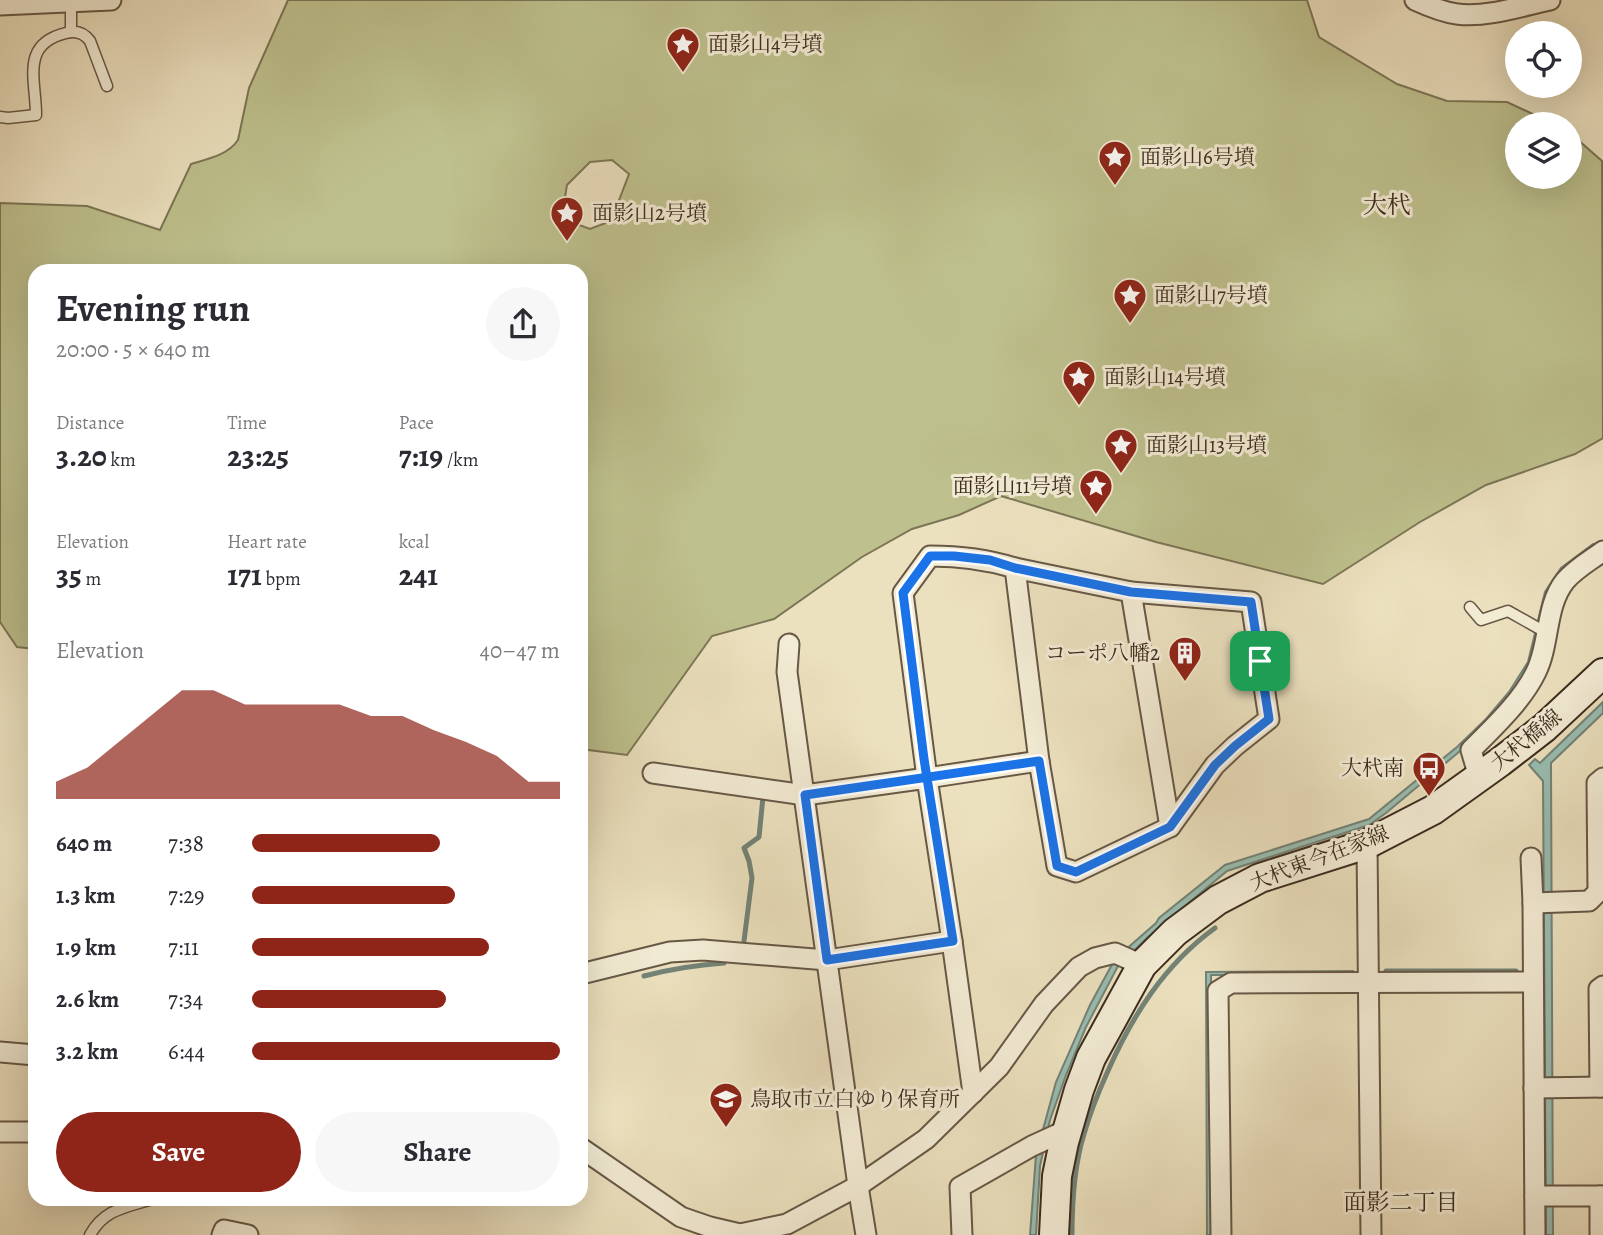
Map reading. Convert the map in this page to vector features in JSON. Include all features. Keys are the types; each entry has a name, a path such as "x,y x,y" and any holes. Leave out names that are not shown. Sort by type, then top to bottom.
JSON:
{"street":[{"path":"0,5 111,0"},
{"path":"1415,0 1457,14 1482,14 1550,0"},
{"path":"1479,777 1471,750 1524,693 1536,673 1543,655 1557,593 1566,579 1603,551"},
{"path":"973,1093 903,593 930,556 990,560 1015,568 1131,592 1251,602 1269,719 1215,765 1170,827 1076,872 1057,866 1039,761 1015,568"},
{"path":"1131,592 1170,827"},
{"path":"789,644 787,672 866,1235"},
{"name":"大杙橋線","path":"1479,777 1544,728 1603,673"},
{"path":"653,773 805,795 1039,761"},
{"name":"大杙東今在家線","path":"1054,1235 1057,1176 1079,1090 1091,1059 1142,965 1175,932 1218,900 1260,878 1367,844 1433,810 1479,777"},
{"path":"1532,903 1589,901 1598,892 1597,783 1603,778"},
{"path":"1367,844 1371,1235"},
{"path":"1531,858 1535,1235"},
{"path":"588,972 670,953 704,950 827,960 953,941"},
{"path":"588,1153 681,1217 740,1234 774,1231 858,1186 926,1139 999,1067 1044,1004 1079,967 1095,958 1115,953 1142,965"},
{"path":"1221,1235 1218,991 1231,984 1532,982"},
{"path":"1534,1088 1601,1087 1599,989 1603,986"},
{"path":"0,1052 28,1054"},
{"path":"962,1235 960,1187 1032,1146 1067,1130"},
{"path":"0,1132 28,1132"},
{"path":"1535,1196 1602,1196 1600,1235"},
{"path":"222,1235 223,1230 248,1235"}],"lane":[{"path":"71,1 71,32"},
{"path":"0,117 36,115 32,75 34,56 51,38 74,31 86,35 90,41 107,86"},
{"path":"1470,607 1481,620 1508,611 1547,633"},
{"path":"90,1235 97,1222 115,1211 130,1206"}],"green space":[{"path":"288,0 1307,0 1319,37 1397,84 1447,101 1507,102 1528,112 1505,112 1505,189 1582,189 1582,144 1602,161 1603,438 1575,454 1486,485 1420,522 1323,584 1156,542 1001,496 959,515 912,529 862,557 774,619 712,636 627,755 588,750 588,264 28,264 28,648 17,647 0,622 0,203 87,206 160,230 191,164 223,153 238,140 249,88","holes":["612,160 629,174 611,221 590,229 571,222 562,215 567,185 590,162"]}],"water":[{"path":"1593,544 1596,547 1565,573 1537,650 1521,682 1466,746 1369,825 1227,871 1148,937 1118,966 1086,1027 1050,1120 1040,1166 1036,1235 1030,1235 1036,1155 1056,1082 1090,1005 1115,959 1159,918 1225,865 1369,819 1457,747 1509,692 1528,662 1545,592 1561,568"},
{"path":"1603,702 1603,713 1551,763 1553,1235 1546,1235 1543,781 1529,765 1535,759 1540,763"},
{"path":"1353,971 1353,975 1211,975 1211,1235 1207,1235 1206,972"}],"waterway":[{"path":"744,941 752,878 744,848 759,837 763,797"},
{"path":"1072,1235 1074,1184 1081,1146 1094,1103 1117,1052 1139,1012 1165,975 1180,958 1215,928"},
{"path":"644,976 724,963"},
{"path":"1386,971 1516,971"}],"place":[{"name":"面影山4号墳","path":"683,74"},
{"name":"面影山6号墳","path":"1115,187"},
{"name":"面影山2号墳","path":"567,243"},
{"name":"面影山7号墳","path":"1130,325"},
{"name":"面影山14号墳","path":"1079,407"},
{"name":"面影山13号墳","path":"1121,475"},
{"name":"面影山11号墳","path":"1096,516"},
{"name":"コーポ八幡2","path":"1185,683"},
{"name":"大杙南","path":"1429,798"},
{"name":"鳥取市立白ゆり保育所","path":"726,1129"}],"district":[{"name":"大杙","path":"1387,205"},
{"name":"面影二丁目","path":"1401,1202"}],"route":[{"path":"1260,661 1251,602 1131,592 1015,568 990,560 930,556 903,593 924,759 927,778 953,941 827,960 805,795 927,778 1039,761 1057,866 1076,872 1170,827 1215,765 1269,719 1260,661"}]}
